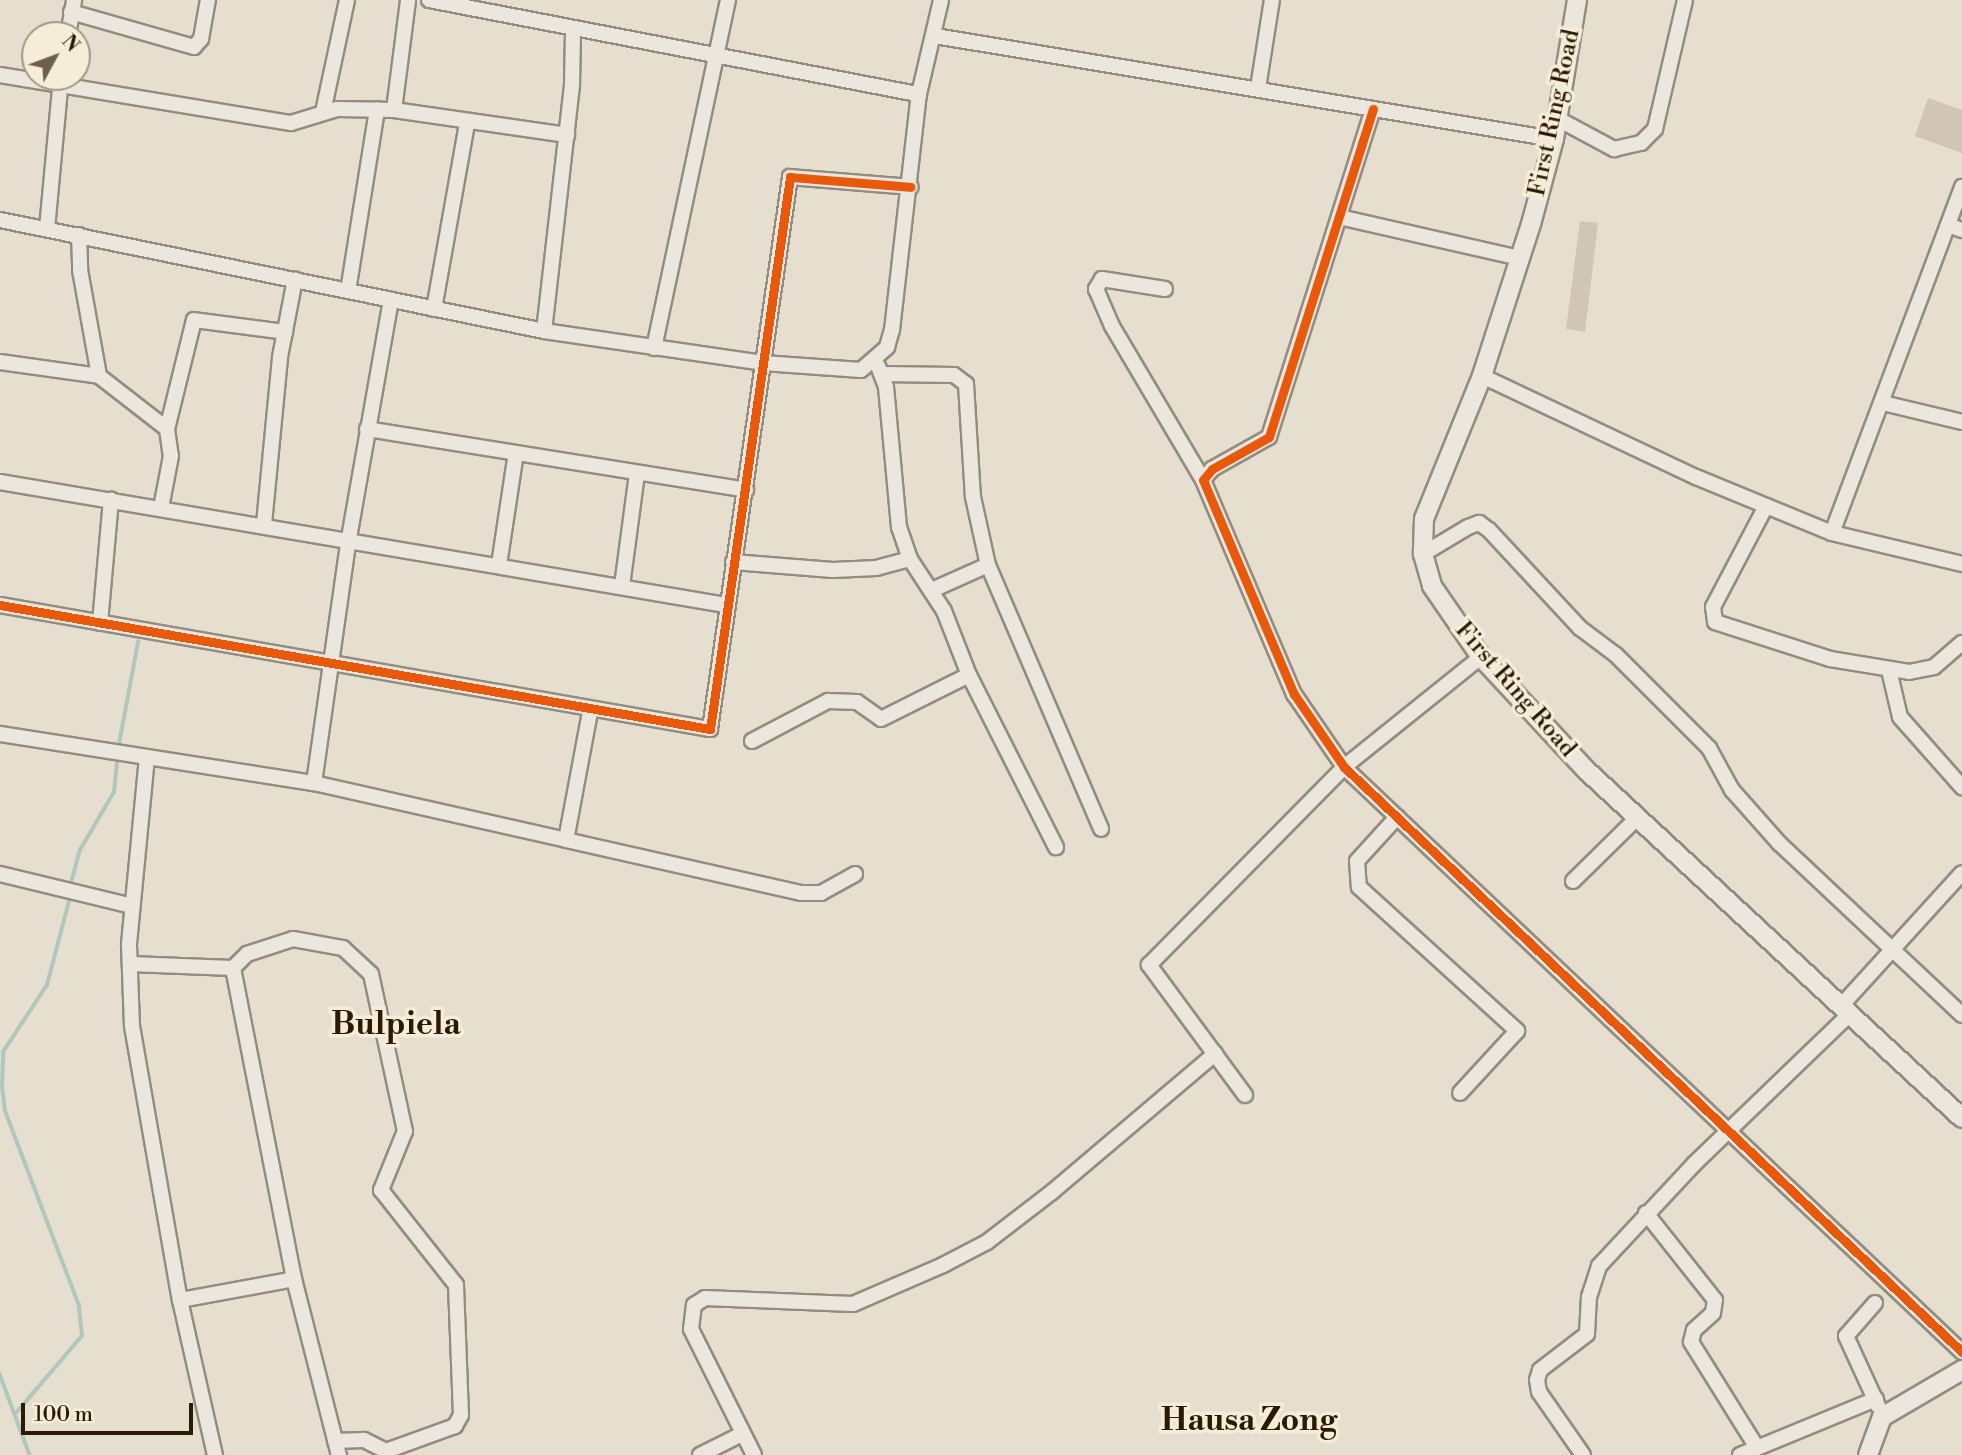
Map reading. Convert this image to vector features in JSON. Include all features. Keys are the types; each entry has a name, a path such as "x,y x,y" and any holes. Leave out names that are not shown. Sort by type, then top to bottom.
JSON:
{"street":[{"path":"72,6 194,47 201,39 208,0"},
{"path":"323,112 347,0"},
{"path":"394,110 408,0"},
{"path":"429,0 712,57 919,94"},
{"path":"654,348 712,57 728,0"},
{"path":"941,0 935,36 919,94 911,187 892,330 879,368 899,527 910,559 932,590 969,675 1056,847"},
{"path":"1258,88 1272,0"},
{"name":"First Ring Road","path":"1577,0 1554,139 1482,376 1423,519 1423,554 1443,607 1480,657 1636,818 1962,1118"},
{"path":"1558,119 1614,149 1641,143 1655,129 1685,0"},
{"path":"544,331 566,135 573,30"},
{"path":"935,36 1554,139"},
{"path":"0,75 21,77"},
{"path":"91,86 277,121 296,122 323,112 377,109 467,124 566,135"},
{"path":"47,229 60,91"},
{"path":"348,291 377,109"},
{"path":"1203,480 1212,469 1269,437 1373,109"},
{"path":"434,309 467,124"},
{"path":"0,605 590,712 710,729 790,177 911,187"},
{"path":"1832,533 1955,228 1962,187"},
{"path":"1339,217 1519,258"},
{"path":"0,220 544,331 763,363 842,370 879,368 954,374 966,384 973,496 988,565 1101,829"},
{"path":"79,235 79,270 99,376"},
{"path":"264,524 285,332 295,279"},
{"path":"1164,289 1102,279 1096,289 1112,326 1203,480 1294,694 1344,767 1726,1132 1962,1352"},
{"path":"314,783 333,665 349,538 391,300"},
{"path":"161,508 171,456 167,429 194,320 285,332"},
{"path":"0,362 99,376 167,429"},
{"path":"1482,376 1766,506 1832,533 1962,564"},
{"path":"1884,403 1962,422"},
{"path":"368,429 746,490"},
{"path":"499,565 516,453"},
{"path":"622,586 637,473"},
{"path":"0,482 349,538 726,605"},
{"path":"100,623 111,499"},
{"path":"1766,506 1713,607 1715,622 1730,631 1889,670 1934,667 1962,643"},
{"path":"1423,554 1468,527 1479,523 1489,530 1580,628 1616,655 1709,748 1732,790 1779,843 1893,947 1962,1015"},
{"path":"733,562 833,570 876,568 910,559"},
{"path":"932,590 988,565"},
{"path":"1245,1095 1149,965 1344,767 1480,657"},
{"path":"1889,670 1900,717 1962,787"},
{"path":"752,741 828,701 857,702 881,719 969,675"},
{"path":"566,840 590,712"},
{"path":"0,734 314,783 802,893 821,892 855,874"},
{"path":"148,757 132,906 132,1026 180,1300 215,1455"},
{"path":"1397,817 1357,861 1359,887 1517,1031 1460,1093"},
{"path":"1573,881 1636,818"},
{"path":"1583,1455 1543,1399 1536,1380 1540,1370 1587,1334 1596,1273 1646,1213 1844,1011 1893,947 1962,873"},
{"path":"0,874 132,906"},
{"path":"130,964 233,968 247,954 293,939 343,948 370,974 405,1131 381,1190 456,1285 460,1415 455,1426 386,1451 365,1440 337,1448 294,1279 233,968"},
{"path":"754,1455 691,1329 694,1305 705,1298 853,1304 943,1265 987,1242 1052,1192 1215,1054"},
{"path":"1646,1213 1715,1300 1713,1313 1694,1330 1691,1342 1756,1446"},
{"path":"180,1300 294,1279"},
{"path":"1868,1455 1882,1418 1876,1399 1846,1336 1875,1303"},
{"path":"1882,1418 1962,1370"},
{"path":"1740,1455 1756,1446 1827,1423 1876,1399"},
{"path":"700,1455 742,1434"}],"building":[{"path":"1928,98 1962,110 1962,153 1915,136"},
{"path":"1580,221 1598,223 1585,332 1566,329"}],"waterway":[{"path":"119,744 138,642"},
{"path":"71,883 80,850 114,792 117,761"},
{"path":"17,1412 82,1336 79,1306 5,1111 2,1087 3,1052 47,985 69,901"},
{"path":"0,1374 30,1455"}],"cycle path":[{"path":"1373,109 1269,437 1212,469 1203,480 1294,694 1344,767 1962,1352"},
{"path":"0,605 710,729 790,177 911,187"}],"district":[{"name":"Bulpiela","path":"396,1024"},
{"name":"Hausa Zong","path":"1249,1420"}]}
